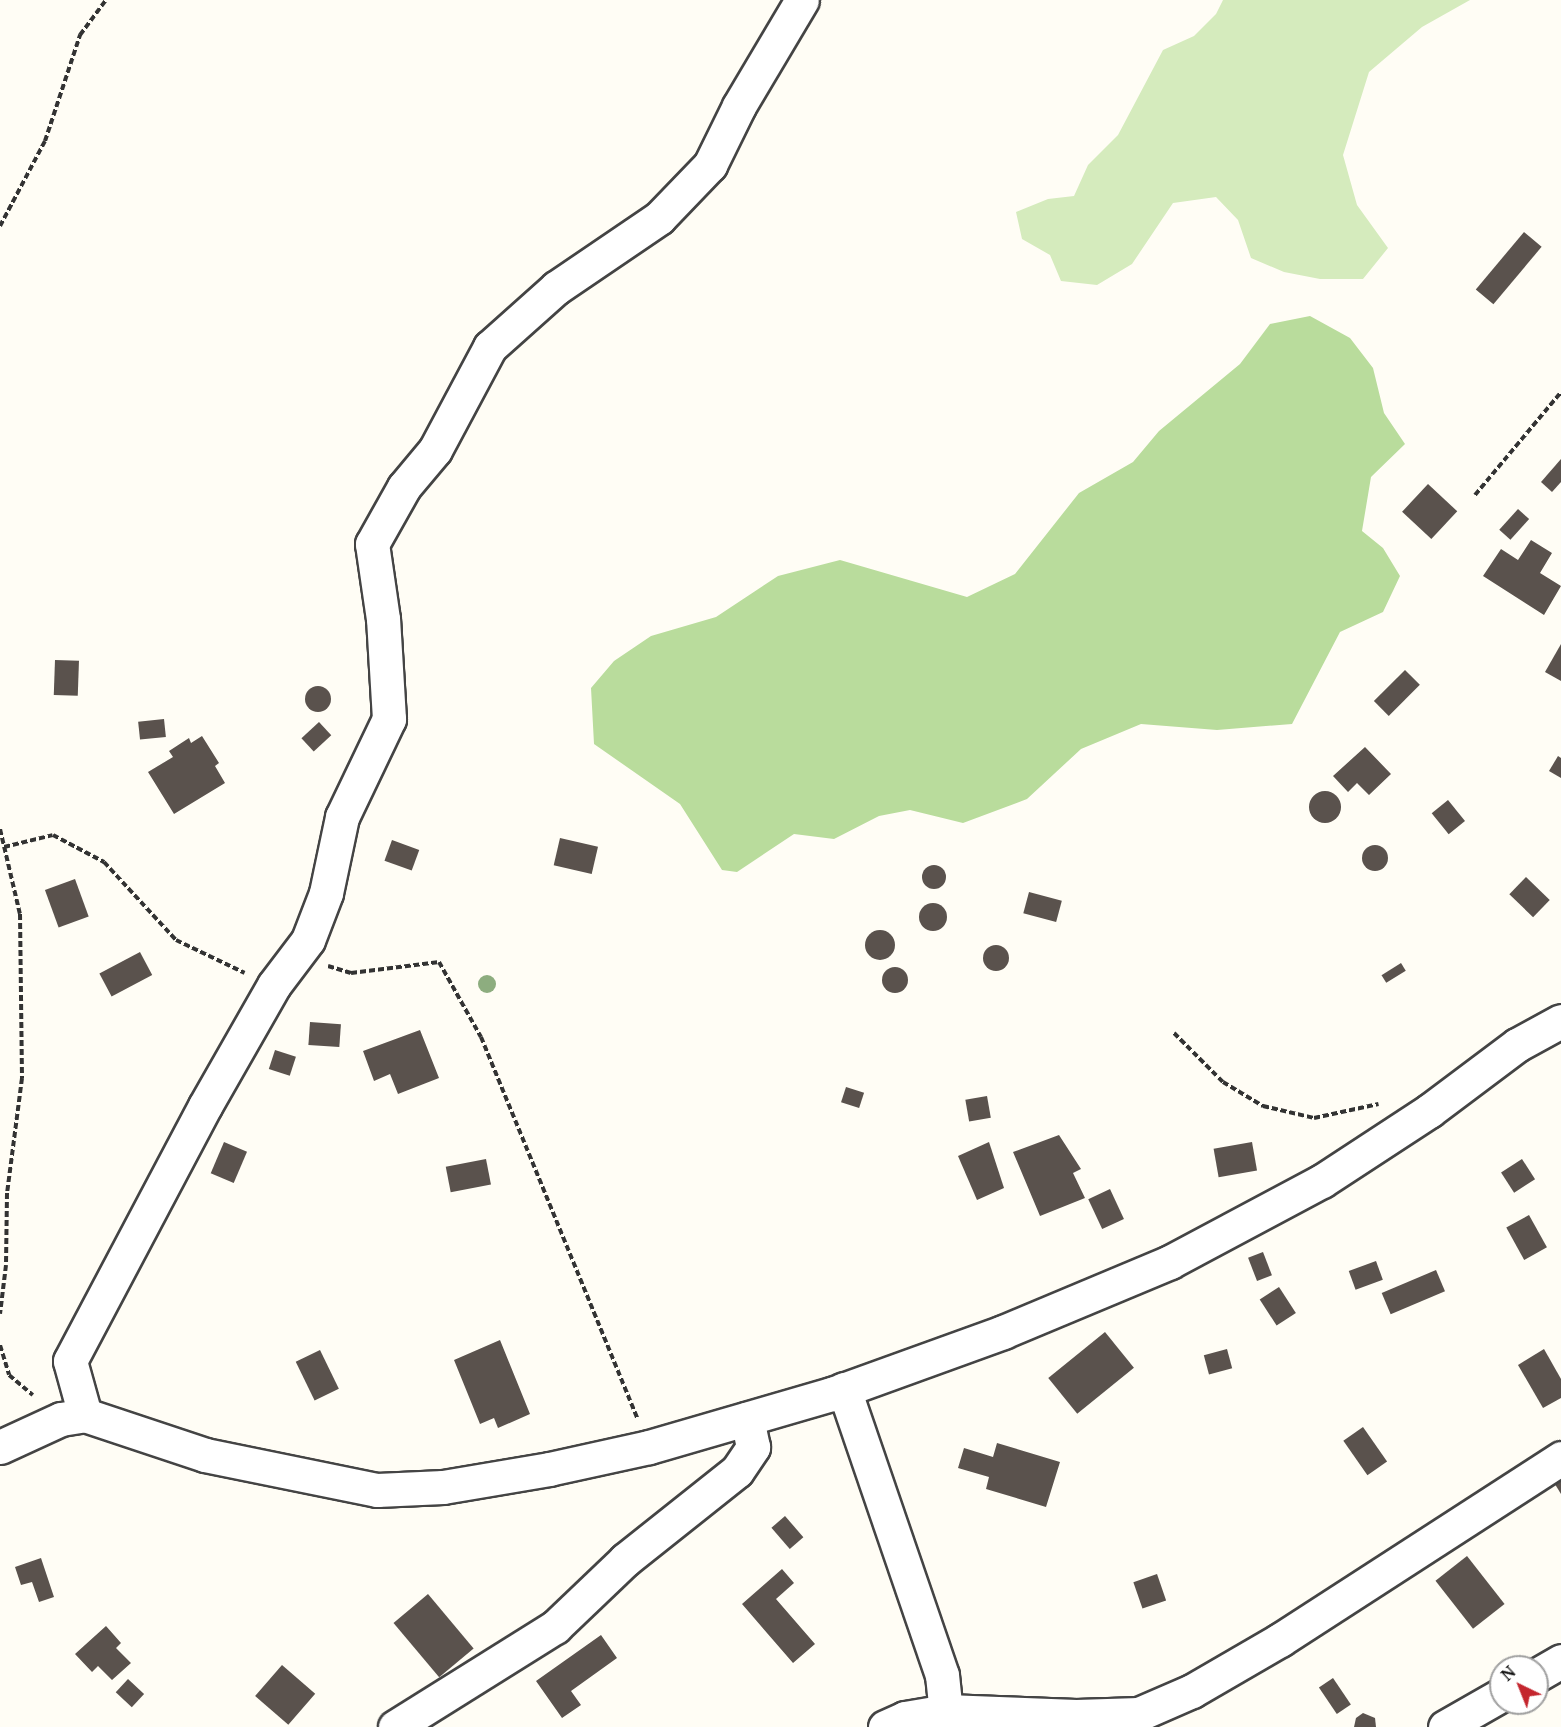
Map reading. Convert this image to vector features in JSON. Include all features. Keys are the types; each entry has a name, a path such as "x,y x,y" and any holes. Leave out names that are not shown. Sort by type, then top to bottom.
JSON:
{"street":[{"path":"73,1417 70,1361 136,1229 274,985 308,940 326,892 342,817 389,719 383,619 372,544 404,487 435,450 490,347 556,288 659,218 710,165 744,98 802,0"},
{"path":"0,1447 73,1417 205,1455 377,1490 443,1487 549,1469 649,1446 844,1389 1003,1332 1170,1262 1322,1181 1411,1123 1517,1045 1561,1021"},
{"path":"844,1389 942,1675 946,1711"},
{"path":"395,1727 555,1627 624,1560 737,1472 753,1448 747,1419"},
{"path":"885,1727 904,1718 946,1711 1076,1716 1139,1713 1192,1690 1280,1640 1561,1458"},
{"path":"1444,1727 1489,1702"}],"path":[{"path":"0,226 45,141 80,35 106,0"},
{"path":"1475,495 1561,392"},
{"path":"0,829 20,914 22,1078 7,1193 6,1265 0,1314"},
{"path":"4,847 53,835 104,862 176,940 214,961 274,985"},
{"path":"296,956 351,973 439,962 481,1037 649,1446"},
{"path":"1174,1033 1223,1082 1263,1106 1314,1118 1385,1103 1411,1123"},
{"path":"0,1345 9,1375 73,1417"}],"green space":[{"path":"1223,0 1470,0 1422,27 1369,72 1343,155 1357,205 1388,248 1363,279 1320,279 1284,272 1251,258 1238,220 1216,197 1173,203 1132,264 1097,285 1061,281 1050,255 1022,239 1016,212 1048,199 1074,196 1088,165 1118,135 1163,50 1194,36 1216,14"},
{"path":"1310,316 1350,338 1373,368 1384,413 1405,444 1371,477 1362,531 1383,548 1400,576 1383,612 1340,632 1292,724 1217,730 1141,724 1081,749 1027,799 963,823 910,810 879,816 834,839 794,834 737,872 722,870 680,804 594,744 591,688 614,661 651,636 716,617 778,576 840,560 967,597 1015,574 1079,493 1133,462 1159,431 1240,364 1270,324"}],"building":[{"path":"1524,232 1542,247 1493,304 1476,289"},
{"path":"1561,459 1561,482 1552,492 1541,482"},
{"path":"1428,484 1457,511 1431,539 1402,512"},
{"path":"1518,509 1529,519 1510,540 1499,530"},
{"path":"1531,540 1552,553 1540,573 1561,586 1544,615 1483,576 1501,549 1518,560"},
{"path":"1561,644 1561,681 1545,672"},
{"path":"55,660 79,661 78,696 54,695"},
{"path":"1405,670 1420,685 1389,716 1374,701"},
{"path":"318,686 327,690 331,699 327,708 318,712 309,708 305,699 309,690"},
{"path":"164,719 166,737 140,740 138,722"},
{"path":"319,722 331,735 314,752 301,738"},
{"path":"202,736 219,763 215,766 225,783 174,814 148,772 173,757 169,751 189,738 191,743"},
{"path":"1365,747 1391,774 1369,795 1357,783 1348,792 1333,776"},
{"path":"1558,756 1561,758 1561,778 1549,771"},
{"path":"1325,791 1336,796 1341,807 1336,818 1325,823 1314,818 1309,807 1314,796"},
{"path":"1448,800 1465,821 1449,834 1432,813"},
{"path":"560,838 598,847 592,874 554,865"},
{"path":"392,840 419,850 412,871 384,861"},
{"path":"1375,845 1384,849 1388,858 1384,867 1375,871 1366,867 1362,858 1366,849"},
{"path":"934,865 943,868 946,877 943,886 934,889 925,886 922,877 925,868"},
{"path":"1526,877 1550,900 1533,917 1509,894"},
{"path":"75,879 89,917 59,928 45,890"},
{"path":"1029,892 1062,901 1056,922 1023,913"},
{"path":"933,903 943,907 947,917 943,927 933,931 923,927 919,917 923,907"},
{"path":"880,930 891,934 895,945 891,956 880,960 869,956 865,945 869,934"},
{"path":"996,945 1005,949 1009,958 1005,967 996,971 987,967 983,958 987,949"},
{"path":"140,952 152,975 112,997 99,974"},
{"path":"1401,963 1406,971 1386,983 1381,975"},
{"path":"895,967 904,971 908,980 904,989 895,993 886,989 882,980 886,971"},
{"path":"310,1022 341,1024 339,1047 308,1045"},
{"path":"420,1030 439,1078 398,1094 390,1074 374,1081 363,1051"},
{"path":"275,1050 296,1057 290,1076 269,1069"},
{"path":"846,1087 864,1093 859,1108 841,1102"},
{"path":"987,1096 991,1118 969,1121 965,1100"},
{"path":"1059,1135 1081,1169 1073,1173 1085,1198 1040,1216 1013,1152"},
{"path":"224,1142 247,1152 234,1183 211,1173"},
{"path":"989,1142 1004,1188 977,1200 958,1156"},
{"path":"1252,1142 1257,1171 1219,1177 1214,1149"},
{"path":"486,1159 491,1185 451,1192 446,1167"},
{"path":"1522,1159 1535,1179 1514,1193 1501,1173"},
{"path":"1110,1189 1124,1219 1102,1229 1088,1199"},
{"path":"1529,1215 1547,1247 1524,1260 1506,1228"},
{"path":"1263,1252 1272,1275 1257,1281 1248,1258"},
{"path":"1376,1261 1383,1280 1356,1290 1349,1271"},
{"path":"1436,1270 1445,1291 1391,1314 1382,1293"},
{"path":"1279,1287 1296,1313 1277,1326 1260,1300"},
{"path":"1105,1332 1134,1368 1077,1414 1048,1378"},
{"path":"500,1340 530,1414 498,1428 494,1418 480,1424 454,1360"},
{"path":"1227,1349 1232,1368 1209,1375 1204,1355"},
{"path":"1544,1349 1561,1379 1561,1398 1543,1408 1518,1365"},
{"path":"320,1350 339,1389 315,1400 296,1362"},
{"path":"1363,1427 1387,1461 1367,1475 1343,1441"},
{"path":"997,1443 1060,1462 1046,1507 986,1489 989,1477 958,1468 964,1448 993,1457"},
{"path":"1561,1476 1561,1494 1553,1481"},
{"path":"785,1516 803,1537 790,1549 771,1528"},
{"path":"1467,1556 1505,1604 1473,1629 1435,1581"},
{"path":"41,1558 54,1597 39,1602 32,1582 21,1585 15,1567"},
{"path":"782,1569 794,1583 776,1599 815,1644 793,1663 742,1604"},
{"path":"1157,1574 1166,1600 1142,1609 1133,1582"},
{"path":"428,1594 474,1648 439,1677 394,1623"},
{"path":"106,1626 121,1643 116,1648 131,1663 112,1680 98,1666 92,1672 75,1654"},
{"path":"601,1635 617,1658 571,1691 581,1705 562,1718 536,1681"},
{"path":"282,1665 315,1694 288,1725 255,1696"},
{"path":"1333,1678 1351,1705 1337,1714 1319,1688"},
{"path":"128,1679 144,1694 132,1707 116,1692"},
{"path":"1363,1713 1375,1718 1376,1727 1354,1727 1356,1718"}]}
